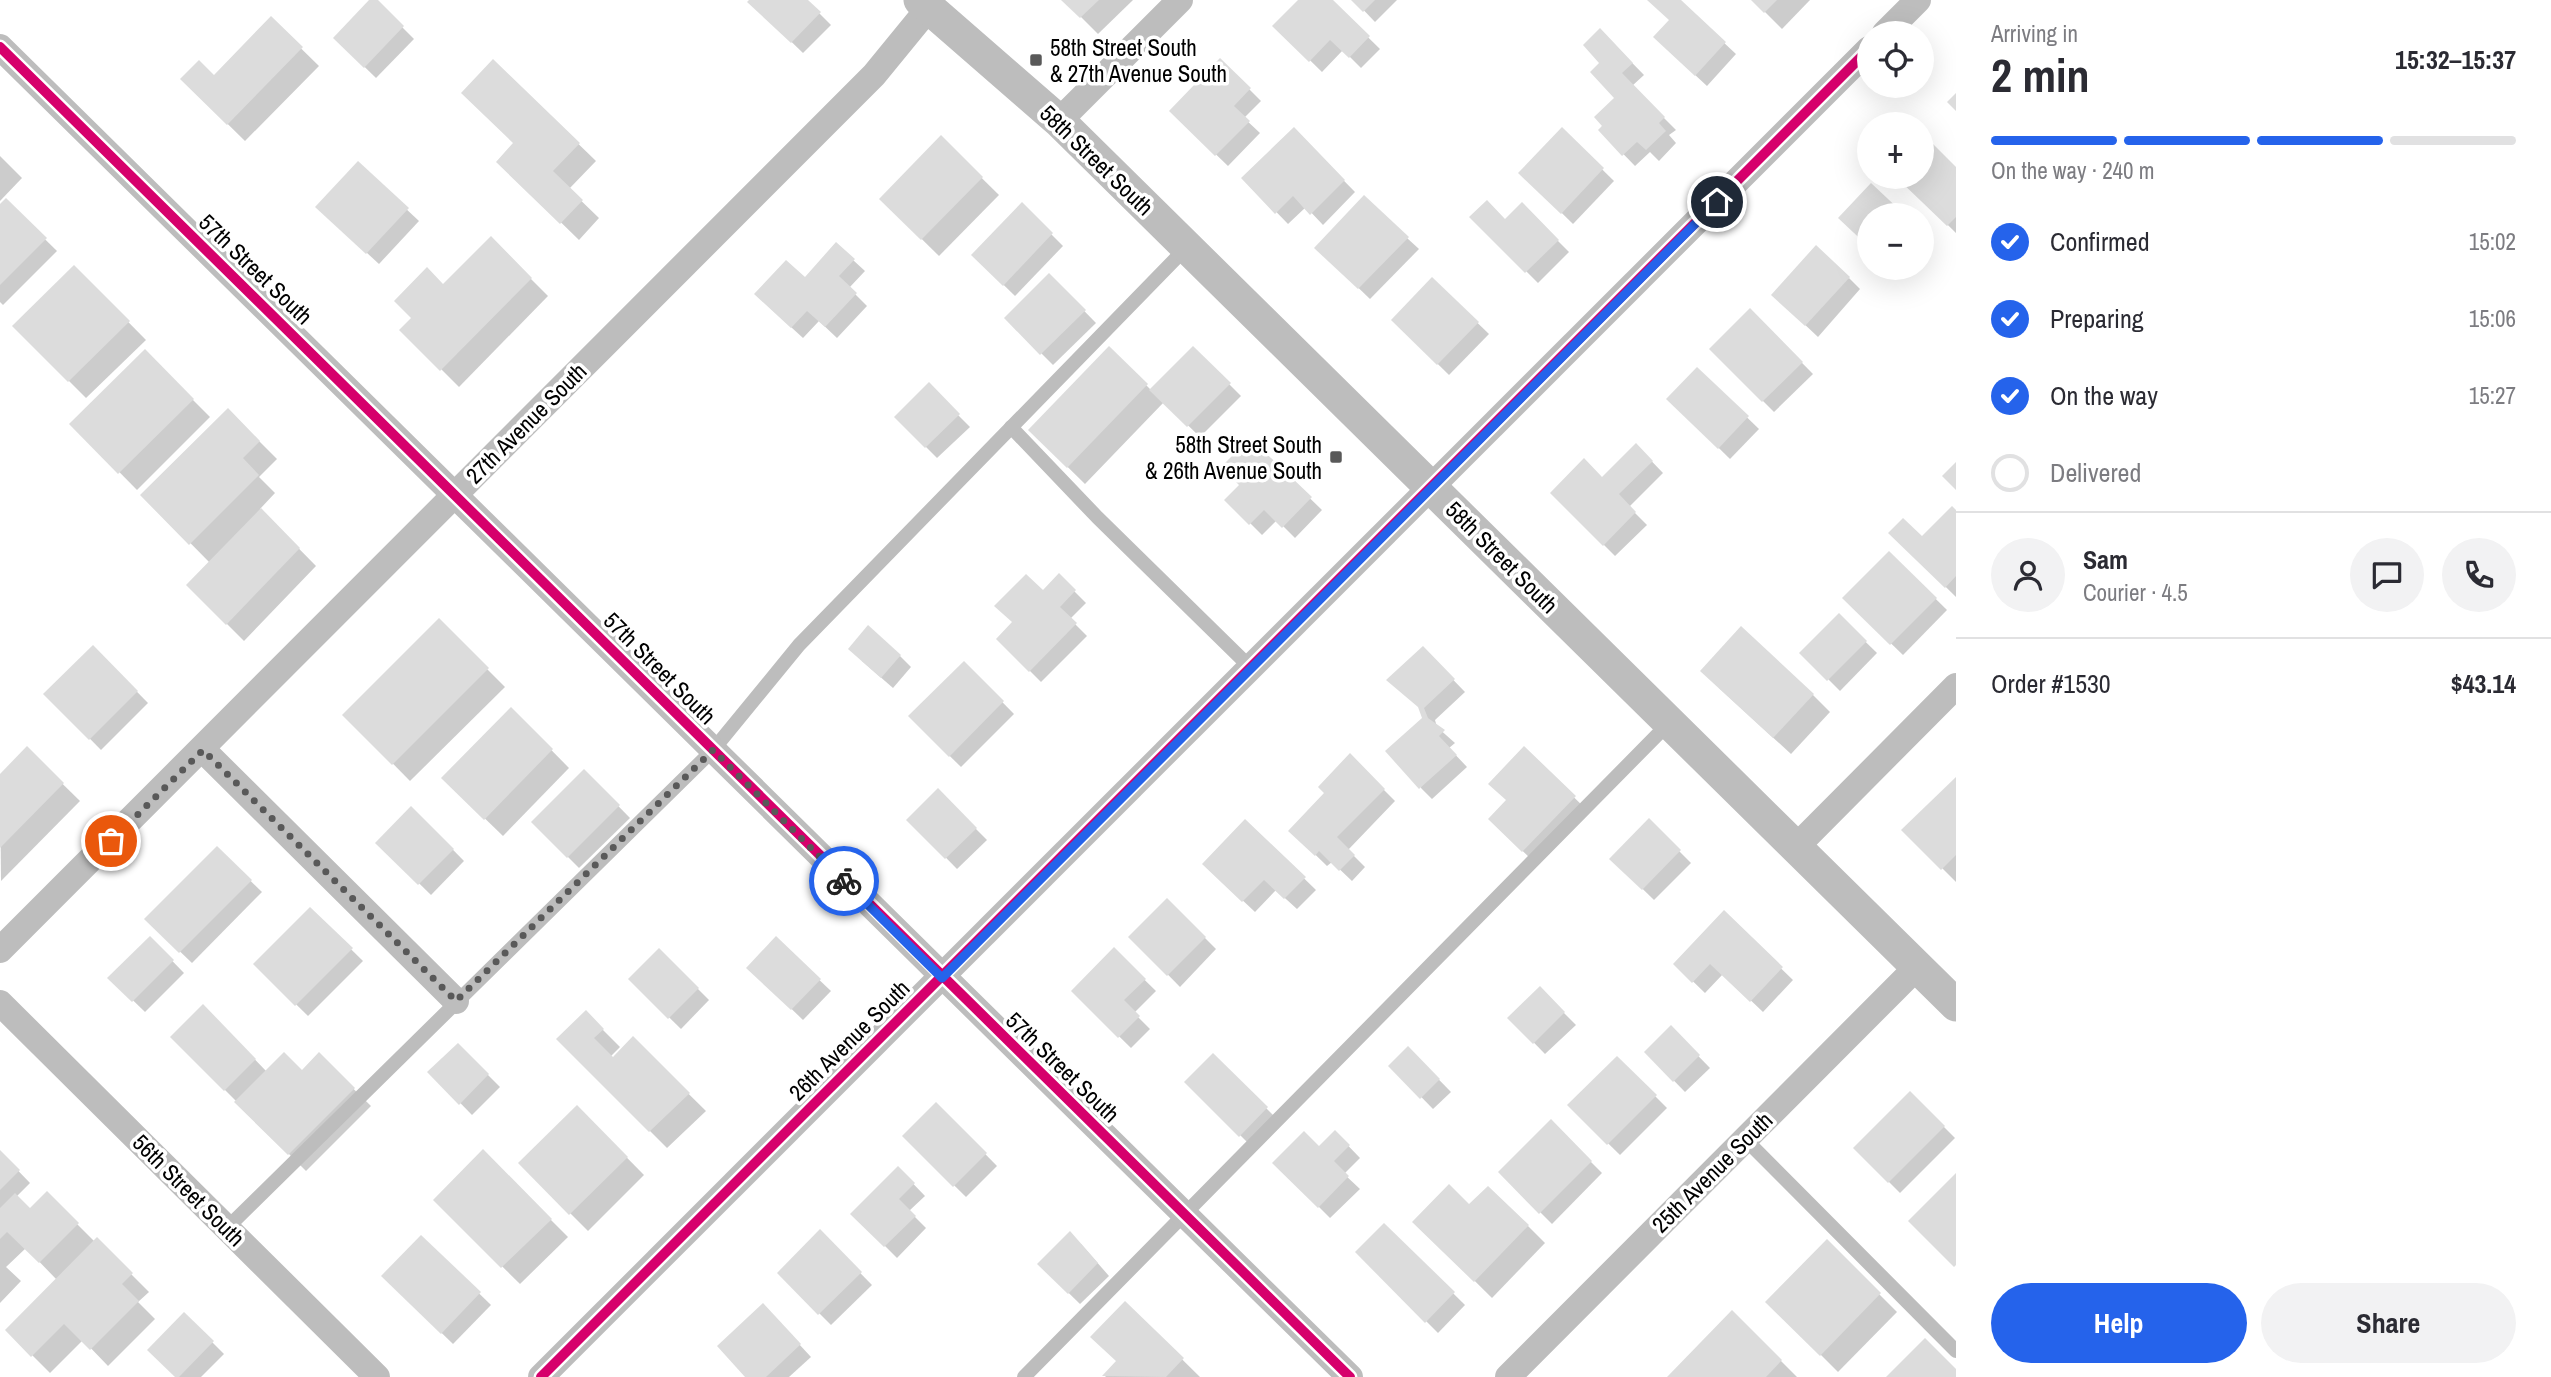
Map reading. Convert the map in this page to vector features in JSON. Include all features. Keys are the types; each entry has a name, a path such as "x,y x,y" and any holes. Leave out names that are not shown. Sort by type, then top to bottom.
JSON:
{"street":[{"path":"1059,121 1180,0"},
{"path":"1897,21 1918,0"},
{"name":"58th Street South","path":"924,4 1059,121 1956,1005"},
{"name":"27th Avenue South","path":"0,950 203,750 874,75 924,4"},
{"name":"57th Street South","path":"0,47 942,978 1350,1377"},
{"name":"26th Avenue South","path":"541,1377 1857,61"},
{"path":"1796,847 1956,686"},
{"path":"203,750 456,1001"},
{"name":"25th Avenue South","path":"1508,1377 1917,967"},
{"name":"56th Street South","path":"0,1003 377,1377"}],"lane":[{"path":"227,1228 713,750 799,645 1187,247"},
{"path":"1011,427 1097,517 1251,668"},
{"path":"1024,1377 1670,722"},
{"path":"1745,1139 1956,1351"}],"building":[{"path":"369,0 378,0 404,26 364,68 333,38"},
{"path":"808,0 821,12 791,43 747,2"},
{"path":"1061,0 1099,0 1080,18"},
{"path":"1298,0 1333,0 1370,36 1349,58 1330,40 1309,62 1272,26"},
{"path":"1351,0 1375,0 1363,12"},
{"path":"1647,0 1681,0 1726,42 1695,76 1653,37 1669,20"},
{"path":"1751,0 1777,0 1764,13"},
{"path":"271,16 303,47 227,125 180,79 199,60 214,75"},
{"path":"1600,28 1633,63 1622,73 1665,117 1659,123 1666,131 1646,150 1637,142 1622,156 1598,130 1602,126 1594,117 1614,98 1590,72 1599,63 1583,45"},
{"path":"1220,58 1251,88 1234,106 1250,121 1215,156 1169,111"},
{"path":"493,59 580,143 553,171 583,200 560,224 496,162 513,143 461,93"},
{"path":"1956,93 1956,111 1947,102"},
{"path":"1294,127 1345,180 1310,215 1293,196 1275,214 1241,178"},
{"path":"1562,127 1604,168 1561,214 1518,173"},
{"path":"941,135 983,177 921,240 879,199"},
{"path":"1934,145 1956,167 1956,217 1947,226 1934,214 1934,203 1923,203 1908,189 1934,189"},
{"path":"358,161 409,208 366,254 315,207"},
{"path":"1865,189 1877,189 1892,203 1857,203 1857,236 1838,218"},
{"path":"1364,195 1409,237 1358,289 1314,248"},
{"path":"6,198 47,238 0,285 0,204"},
{"path":"1487,200 1505,219 1522,202 1559,240 1525,273 1469,217"},
{"path":"1022,202 1053,233 1003,286 971,255"},
{"path":"491,236 532,278 440,371 399,330 411,318 394,301 427,267 443,284"},
{"path":"836,242 855,259 839,276 857,293 825,327 807,311 791,328 754,294 786,260 805,277"},
{"path":"1816,245 1850,277 1805,326 1771,295"},
{"path":"74,265 130,321 68,382 12,326"},
{"path":"1049,273 1086,310 1040,355 1004,318"},
{"path":"1432,277 1479,322 1437,365 1391,320"},
{"path":"1750,308 1803,362 1762,402 1709,349"},
{"path":"1109,346 1148,384 1067,468 1028,430"},
{"path":"1193,346 1231,383 1187,427 1149,390"},
{"path":"145,349 194,399 118,474 69,424"},
{"path":"1697,367 1749,416 1718,449 1666,399"},
{"path":"929,382 960,414 925,448 894,417"},
{"path":"228,408 260,441 243,458 259,475 189,545 140,495"},
{"path":"1250,438 1312,497 1282,528 1264,510 1249,525 1224,500 1239,485 1221,467"},
{"path":"1636,443 1653,461 1619,494 1636,512 1603,546 1550,493 1584,458 1602,477"},
{"path":"1956,462 1956,490 1942,476"},
{"path":"1952,506 1956,510 1956,576 1945,588 1888,533 1903,518 1922,536"},
{"path":"261,508 300,548 226,625 186,585"},
{"path":"1889,551 1937,598 1890,645 1842,598"},
{"path":"1059,573 1076,590 1060,607 1077,623 1029,672 996,639 1012,622 994,606 1026,574 1043,590"},
{"path":"1839,613 1867,641 1827,681 1799,653"},
{"path":"439,618 489,668 392,765 342,715"},
{"path":"868,625 901,655 881,678 848,649"},
{"path":"1741,626 1814,694 1773,738 1700,671"},
{"path":"93,645 138,691 89,740 43,694"},
{"path":"1423,646 1455,679 1424,708 1428,718 1445,730 1439,736 1457,755 1419,789 1385,751 1422,718 1418,707 1386,680"},
{"path":"964,661 1004,701 949,757 908,716"},
{"path":"511,707 553,749 484,820 441,778"},
{"path":"27,746 64,783 0,848 0,774"},
{"path":"1524,746 1576,796 1522,852 1488,819 1506,800 1488,784"},
{"path":"1350,753 1385,789 1337,837 1355,855 1339,871 1319,851 1315,856 1288,831 1324,793 1318,787"},
{"path":"584,769 620,805 567,858 531,822"},
{"path":"1956,777 1956,855 1941,870 1901,830"},
{"path":"938,788 977,828 945,859 906,820"},
{"path":"411,806 454,849 418,885 375,843"},
{"path":"1649,818 1681,850 1642,890 1609,859"},
{"path":"1245,819 1306,877 1284,899 1264,880 1242,902 1202,864"},
{"path":"217,846 252,880 179,953 144,919"},
{"path":"1167,898 1206,937 1167,976 1128,937"},
{"path":"310,907 353,948 295,1006 253,964"},
{"path":"1724,910 1783,967 1750,1002 1710,964 1692,983 1673,964"},
{"path":"150,936 174,960 132,1002 107,978"},
{"path":"776,936 821,979 791,1010 746,968"},
{"path":"1114,947 1146,979 1124,1000 1140,1016 1118,1038 1071,991"},
{"path":"659,948 699,988 668,1019 628,979"},
{"path":"1540,986 1565,1012 1533,1044 1507,1018"},
{"path":"203,1004 256,1059 224,1091 170,1037"},
{"path":"586,1010 604,1029 594,1038 613,1057 633,1036 690,1093 649,1132 556,1039"},
{"path":"1671,1025 1700,1055 1673,1082 1644,1052"},
{"path":"458,1043 489,1074 459,1105 427,1072"},
{"path":"1408,1046 1440,1079 1420,1099 1388,1066"},
{"path":"284,1052 302,1070 319,1052 355,1088 288,1155 234,1102"},
{"path":"1213,1053 1268,1107 1239,1137 1184,1082"},
{"path":"1617,1056 1657,1095 1607,1145 1567,1105"},
{"path":"1910,1091 1945,1126 1888,1183 1853,1148"},
{"path":"936,1102 987,1153 953,1187 902,1136"},
{"path":"577,1105 628,1157 569,1215 518,1163"},
{"path":"1551,1119 1592,1161 1539,1214 1498,1172"},
{"path":"1335,1130 1350,1145 1334,1161 1349,1176 1318,1208 1272,1163 1304,1131 1319,1146"},
{"path":"483,1149 552,1219 501,1268 433,1200"},
{"path":"0,1150 20,1170 0,1190"},
{"path":"898,1166 915,1183 899,1199 916,1216 884,1247 850,1214"},
{"path":"1956,1173 1956,1265 1954,1267 1908,1221"},
{"path":"1449,1184 1469,1204 1488,1186 1529,1225 1474,1282 1412,1222"},
{"path":"47,1191 79,1223 39,1263 7,1232 0,1239 0,1208 15,1193 30,1208"},
{"path":"1384,1223 1455,1292 1425,1323 1355,1252"},
{"path":"820,1229 862,1272 818,1315 777,1273"},
{"path":"1070,1231 1098,1263 1068,1294 1037,1264"},
{"path":"421,1235 481,1292 441,1334 381,1276"},
{"path":"97,1237 133,1273 122,1284 139,1301 90,1350 64,1324 31,1357 5,1330"},
{"path":"1827,1239 1881,1293 1820,1356 1765,1302"},
{"path":"1125,1301 1184,1358 1166,1377 1102,1376 1116,1361 1090,1337"},
{"path":"763,1303 801,1344 766,1377 745,1377 717,1346"},
{"path":"1732,1310 1782,1360 1766,1377 1667,1377"},
{"path":"184,1312 214,1341 179,1377 175,1377 147,1350"},
{"path":"1925,1338 1956,1369 1956,1377 1886,1377"}],"cycle path":[{"path":"0,47 1350,1377"},
{"path":"541,1377 1857,61"}],"way so far":[{"path":"111,841 203,750 456,1001 713,750 844,881"}],"place":[{"name":"58th Street South & 27th Avenue South","path":"1036,60"},
{"name":"58th Street South & 26th Avenue South","path":"1336,457"}],"route":[{"path":"844,881 942,978 1717,202"}]}
